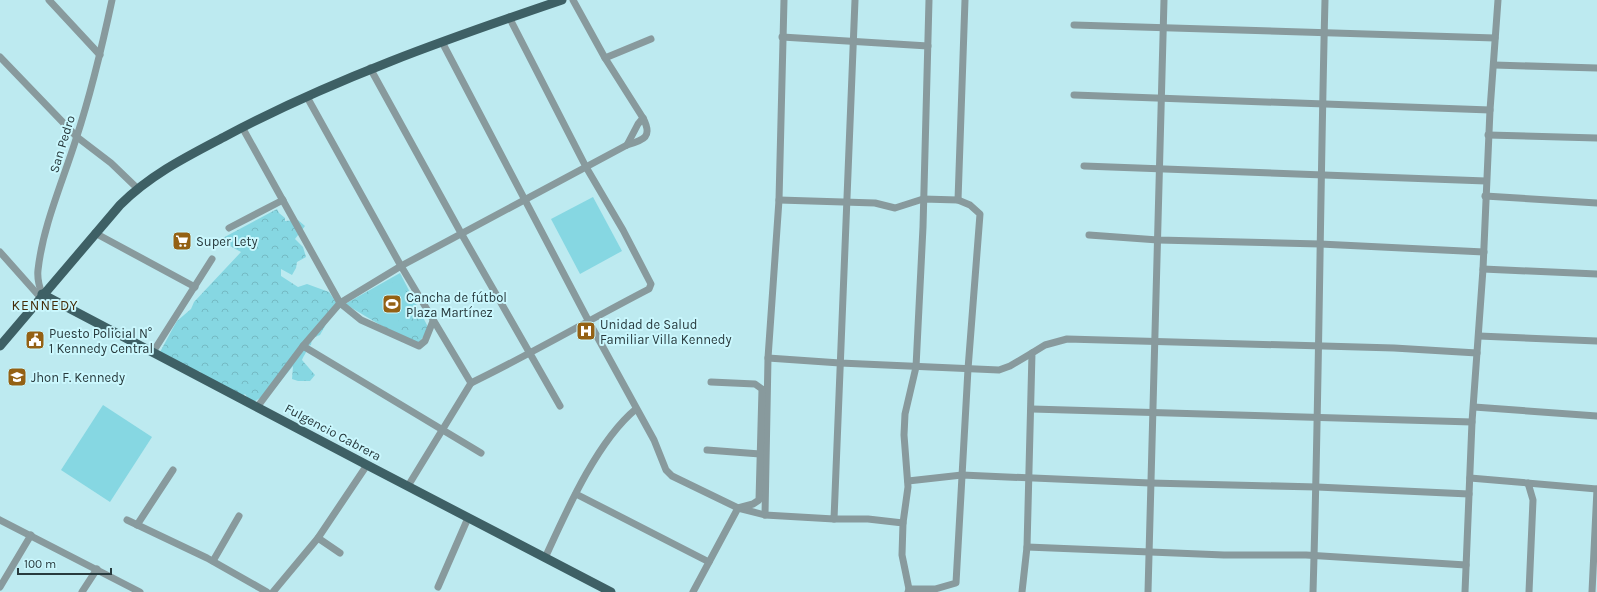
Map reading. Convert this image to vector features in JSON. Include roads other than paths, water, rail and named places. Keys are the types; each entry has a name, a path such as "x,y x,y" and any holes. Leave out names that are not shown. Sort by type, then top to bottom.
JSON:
{"main road":[{"path":"0,346 41,295 95,233 137,188 170,165 242,127 370,68 562,0"},
{"name":"Fulgencio Cabrera","path":"41,295 258,406 367,466 611,592"}],"street":[{"path":"49,0 100,55"},
{"name":"San Pedro","path":"41,295 38,283 38,271 41,255 49,223 77,137 100,55 112,0"},
{"path":"258,406 303,346 340,303 401,266 461,233 627,145 642,140 646,136 647,126 643,118 605,58 573,0"},
{"path":"765,515 768,358 779,200 784,0"},
{"path":"834,519 845,202 855,0"},
{"path":"779,200 874,203 895,208 923,199 958,200 970,205 980,214 968,369 956,583 935,589 909,590 902,555 903,523 908,481 904,435 905,414 916,367 923,199 929,0"},
{"path":"958,200 965,0"},
{"path":"1148,592 1164,0"},
{"path":"1313,592 1317,487 1321,174 1326,0"},
{"path":"1465,592 1472,422 1479,336 1484,252 1488,135 1498,0"},
{"path":"408,486 471,383 530,354 588,320 649,289 651,284 623,230 586,167 509,18"},
{"path":"1074,25 1495,38"},
{"path":"782,37 852,40 928,46"},
{"path":"605,58 651,40"},
{"path":"442,42 524,200 654,440 664,466 669,473 738,508 765,515 834,519 868,519 903,523"},
{"path":"0,57 77,137 111,163 137,188"},
{"path":"1494,65 1597,68"},
{"path":"370,68 461,233 560,406"},
{"path":"1074,95 1490,110"},
{"path":"307,96 401,266 471,383"},
{"path":"627,145 638,124 643,118"},
{"path":"242,127 340,303 361,320 418,346 425,341 433,321"},
{"path":"1488,135 1597,138"},
{"path":"1084,166 1159,170 1321,174 1486,181"},
{"path":"1485,196 1597,203"},
{"path":"229,228 282,200"},
{"path":"95,233 195,287"},
{"path":"1089,235 1158,240 1320,244 1484,252"},
{"path":"0,252 41,295"},
{"path":"153,352 212,259"},
{"path":"1483,269 1597,274"},
{"path":"1479,336 1597,341"},
{"path":"768,358 916,367 999,370 1010,366 1045,345 1067,339 1318,346 1477,353"},
{"path":"303,346 481,453"},
{"path":"1022,592 1027,547 1032,409 1032,354"},
{"path":"693,592 738,508 753,504 759,500 761,387 749,383 711,382"},
{"path":"1474,407 1597,416"},
{"path":"544,558 576,494 606,442 625,418 636,409"},
{"path":"1032,409 1318,416 1472,422"},
{"path":"707,450 760,454"},
{"path":"273,592 318,538 367,466"},
{"path":"137,525 173,470"},
{"path":"908,481 962,475 1029,479 1317,487 1469,494"},
{"path":"1470,478 1597,489 1592,592"},
{"path":"1528,483 1533,500"},
{"path":"1529,592 1533,500 1535,493 1542,484"},
{"path":"576,494 709,562"},
{"path":"213,561 239,516"},
{"path":"438,587 468,518"},
{"path":"0,520 98,569 140,592"},
{"path":"127,520 213,561 267,592"},
{"path":"0,587 31,535"},
{"path":"318,538 340,553"},
{"path":"1027,547 1314,556 1466,564"},
{"path":"82,592 98,569"}],"place":[{"name":"Super Lety","path":"182,241"},
{"name":"Cancha de fútbol Plaza Martínez","path":"392,304"},
{"name":"Unidad de Salud Familiar Villa Kennedy","path":"586,331"},
{"name":"Puesto Policial N° 1 Kennedy Central","path":"35,340"},
{"name":"Jhon F. Kennedy","path":"17,377"}],"district":[{"name":"KENNEDY","path":"45,305"}]}
